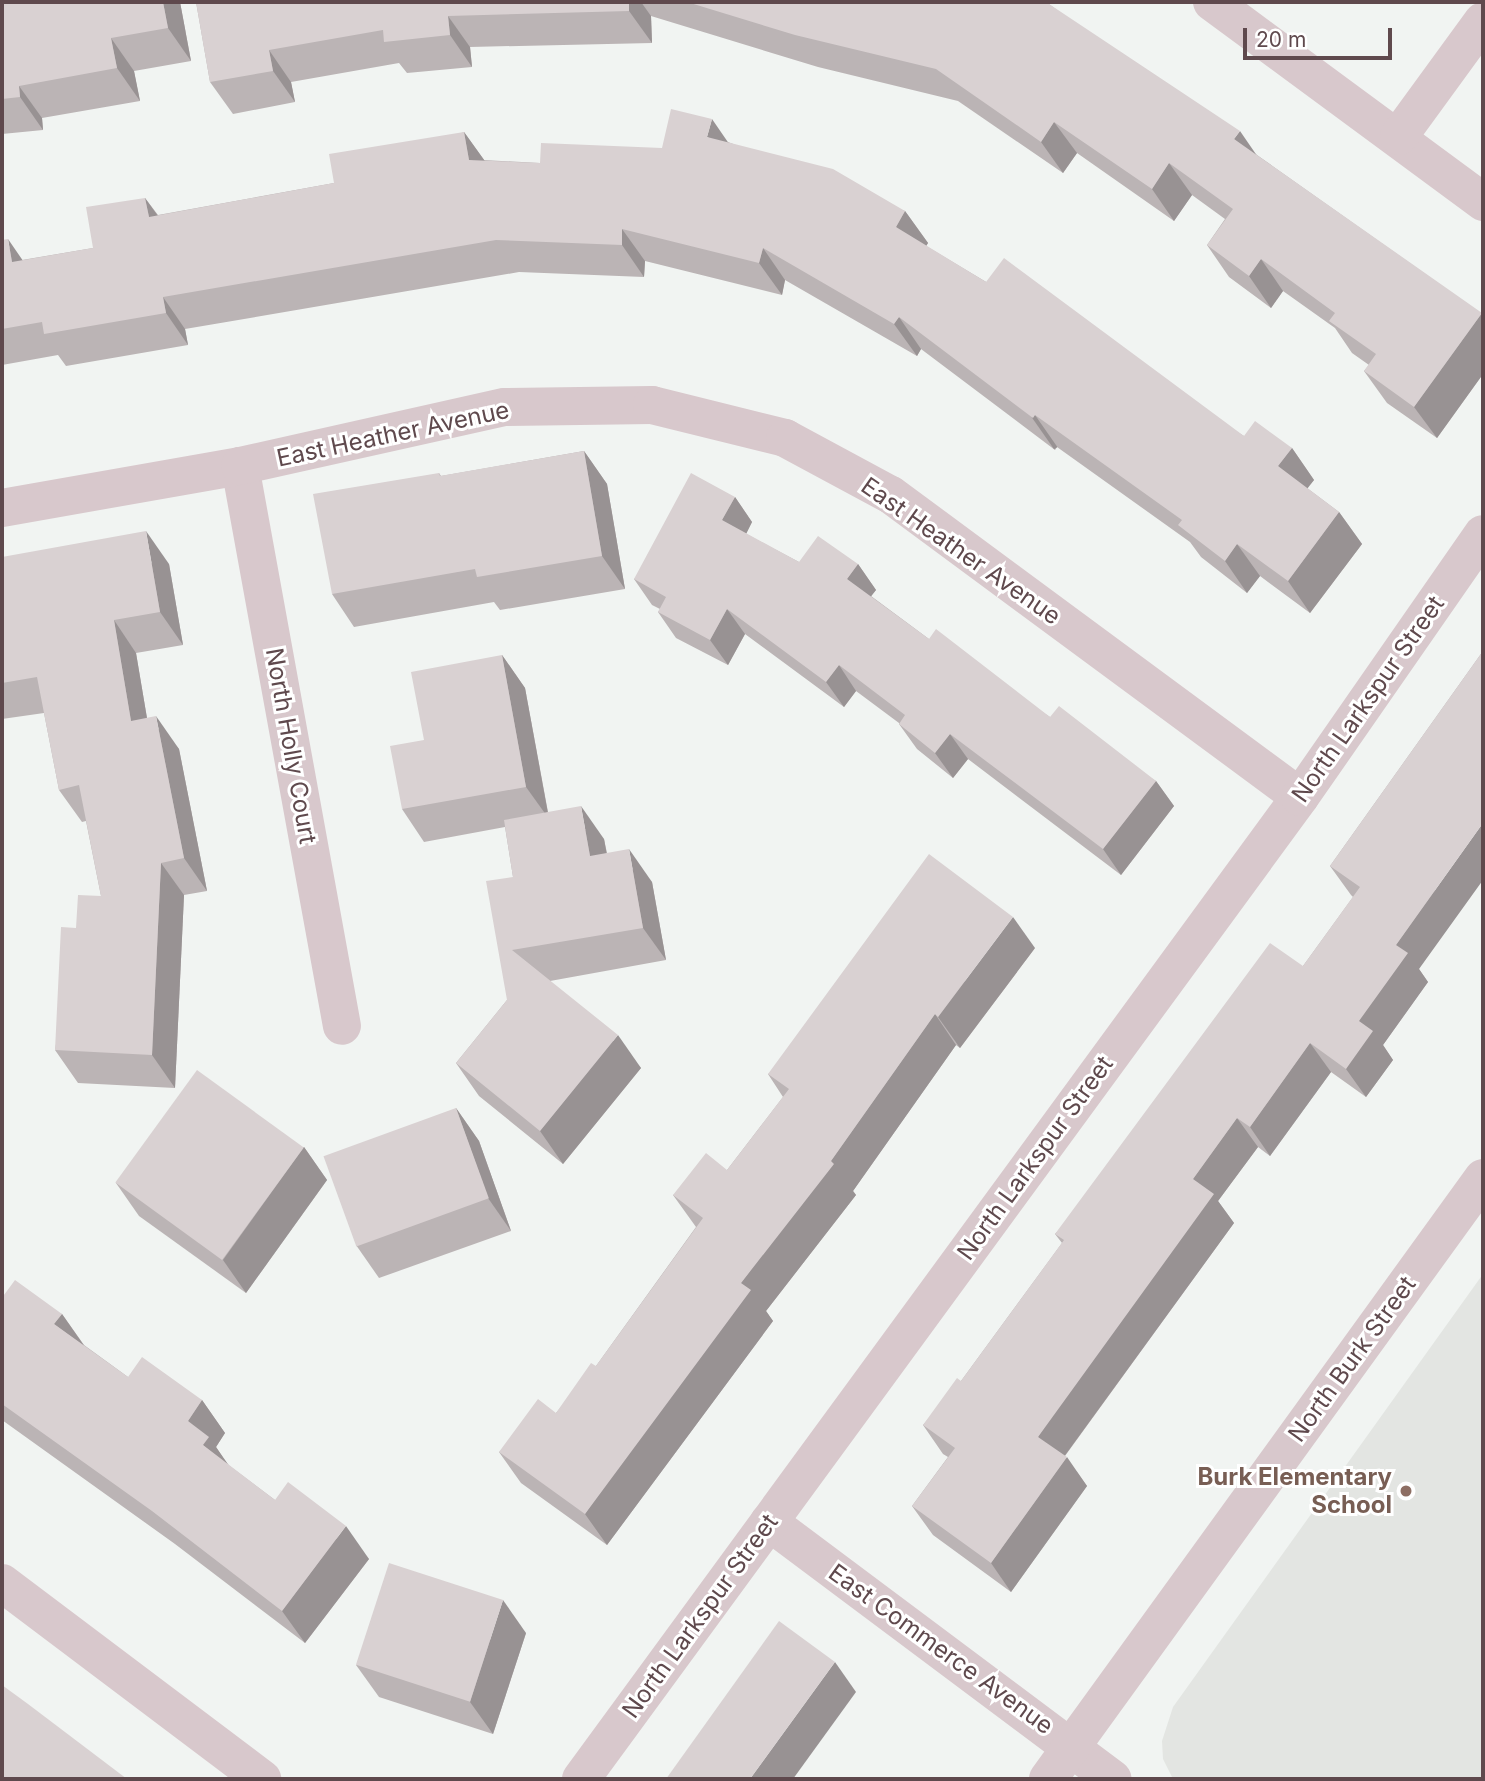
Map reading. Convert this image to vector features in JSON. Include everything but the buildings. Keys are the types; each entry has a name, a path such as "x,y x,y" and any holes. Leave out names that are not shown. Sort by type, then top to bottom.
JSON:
{"street":[{"path":"1212,2 1399,136 1483,202"},
{"path":"1399,136 1483,21"},
{"name":"East Heather Avenue","path":"2,508 240,466 505,407 652,405 785,438 891,495 1300,797"},
{"name":"North Holly Court","path":"240,466 342,1027"},
{"name":"North Larkspur Street","path":"582,1779 1300,797 1483,534"},
{"name":"North Burk Street","path":"1048,1779 1483,1178"},
{"name":"East Commerce Avenue","path":"769,1521 1072,1746 1112,1779"},
{"path":"2,1583 262,1779"}],"shaded area":[{"name":"Burk Elementary School","path":"1483,1274 1483,1779 1173,1779 1163,1759 1162,1741 1173,1707"}],"place":[{"name":"Burk Elementary School","path":"1406,1491"}]}
